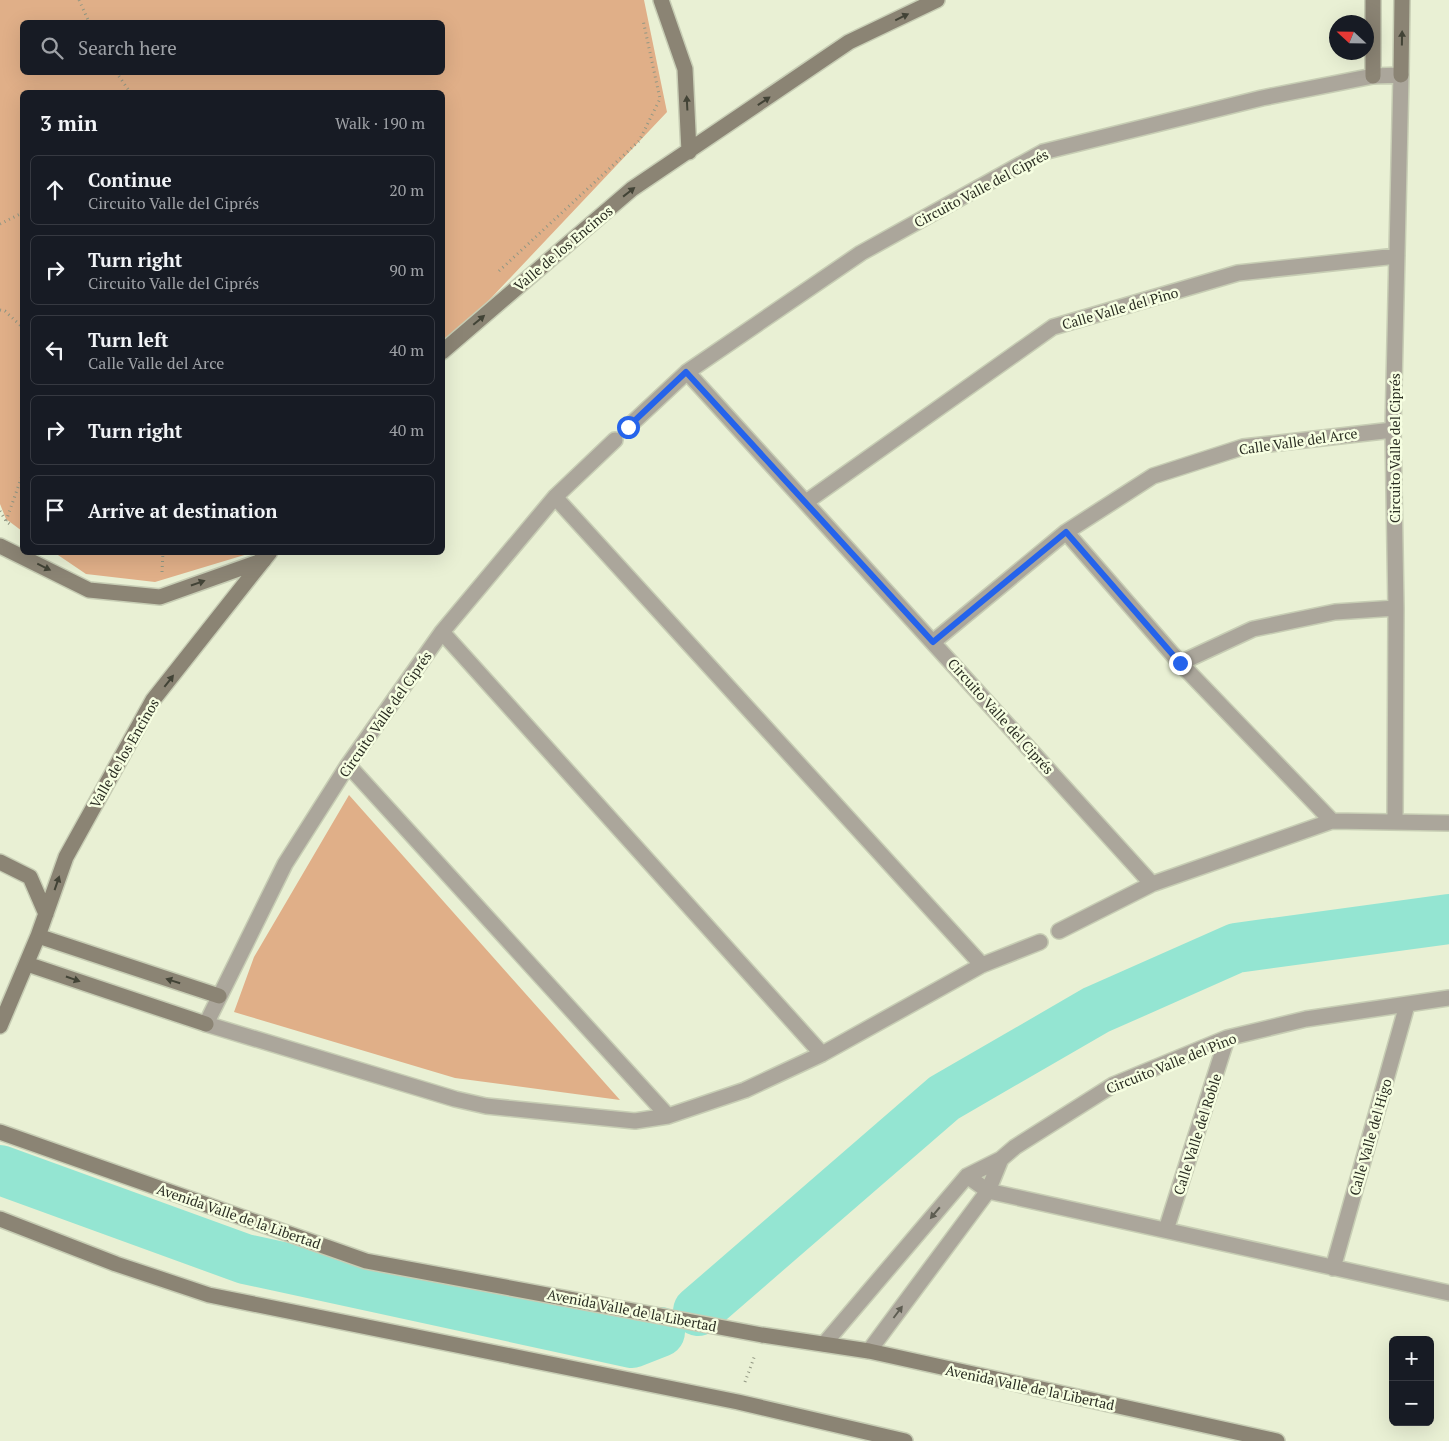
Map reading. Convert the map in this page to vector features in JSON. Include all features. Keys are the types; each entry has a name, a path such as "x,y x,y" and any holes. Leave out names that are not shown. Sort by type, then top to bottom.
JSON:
{"street":[{"path":"661,0 685,69 689,152"},
{"name":"Valle de los Encinos","path":"445,349 632,189 849,42 937,0"},
{"path":"1373,0 1373,76"},
{"name":"Circuito Valle del Ciprés","path":"1395,822 1396,608 1393,430 1402,0"},
{"name":"Circuito Valle del Ciprés","path":"628,427 686,372 860,253 1043,152 1262,98 1373,76 1401,75"},
{"name":"Calle Valle del Pino","path":"806,502 1053,327 1238,273 1397,256"},
{"name":"Circuito Valle del Ciprés","path":"686,372 1152,884"},
{"name":"Calle Valle del Arce","path":"933,642 1066,532 1153,476 1243,447 1393,430"},
{"name":"Circuito Valle del Ciprés","path":"206,1024 285,864 348,766 442,632 555,497 615,440"},
{"path":"555,497 982,965"},
{"path":"1066,532 1180,663 1332,822"},
{"name":"Valle de los Encinos","path":"0,546 90,590 160,597 267,556"},
{"name":"Valle de los Encinos","path":"0,1026 38,936 66,857 153,700 267,556"},
{"path":"1180,663 1253,629 1335,612 1396,608"},
{"path":"442,632 822,1054"},
{"path":"348,766 668,1116"},
{"path":"1060,931 1152,884 1332,822 1449,823"},
{"path":"0,862 30,876 46,914"},
{"path":"38,936 219,996"},
{"path":"27,964 206,1024 455,1099 486,1106 635,1121 668,1116 745,1090 822,1054 982,965 1040,942"},
{"name":"Circuito Valle del Pino","path":"824,1344 967,1176 1001,1159 1015,1147 1112,1085 1227,1038 1306,1019 1449,998"},
{"name":"Calle Valle del Higo","path":"1333,1268 1407,1005"},
{"name":"Calle Valle del Roble","path":"1166,1230 1227,1038"},
{"name":"Avenida Valle de la Libertad","path":"0,1132 366,1261 762,1335 869,1352 1278,1441"},
{"name":"Circuito Valle del Pino","path":"869,1352 988,1191 1001,1159"},
{"path":"967,1176 988,1191 1449,1293"},
{"path":"0,1219 116,1264 209,1295 738,1402 905,1441"}],"path":[{"path":"80,0 88,20"},
{"path":"492,278 639,141 660,99 642,18"},
{"path":"118,75 129,90"},
{"path":"0,224 20,214"},
{"path":"0,310 5,311 20,325"},
{"path":"0,511 6,521 20,482"},
{"path":"162,572 163,555"},
{"path":"154,574 170,570"},
{"path":"738,1402 762,1335"}],"shaded area":[{"path":"0,0 644,0 667,112 445,347 445,90 20,90 20,530 6,519 0,504"},
{"path":"58,555 244,555 155,582 86,574"},
{"path":"349,795 620,1100 455,1078 234,1012 254,957"}],"waterway":[{"path":"698,1311 944,1098 1096,1010 1236,948 1449,919"},
{"path":"0,1170 245,1259 632,1343 660,1332"}],"route":[{"path":"628,427 686,372 933,642 1066,532 1180,663"}]}
